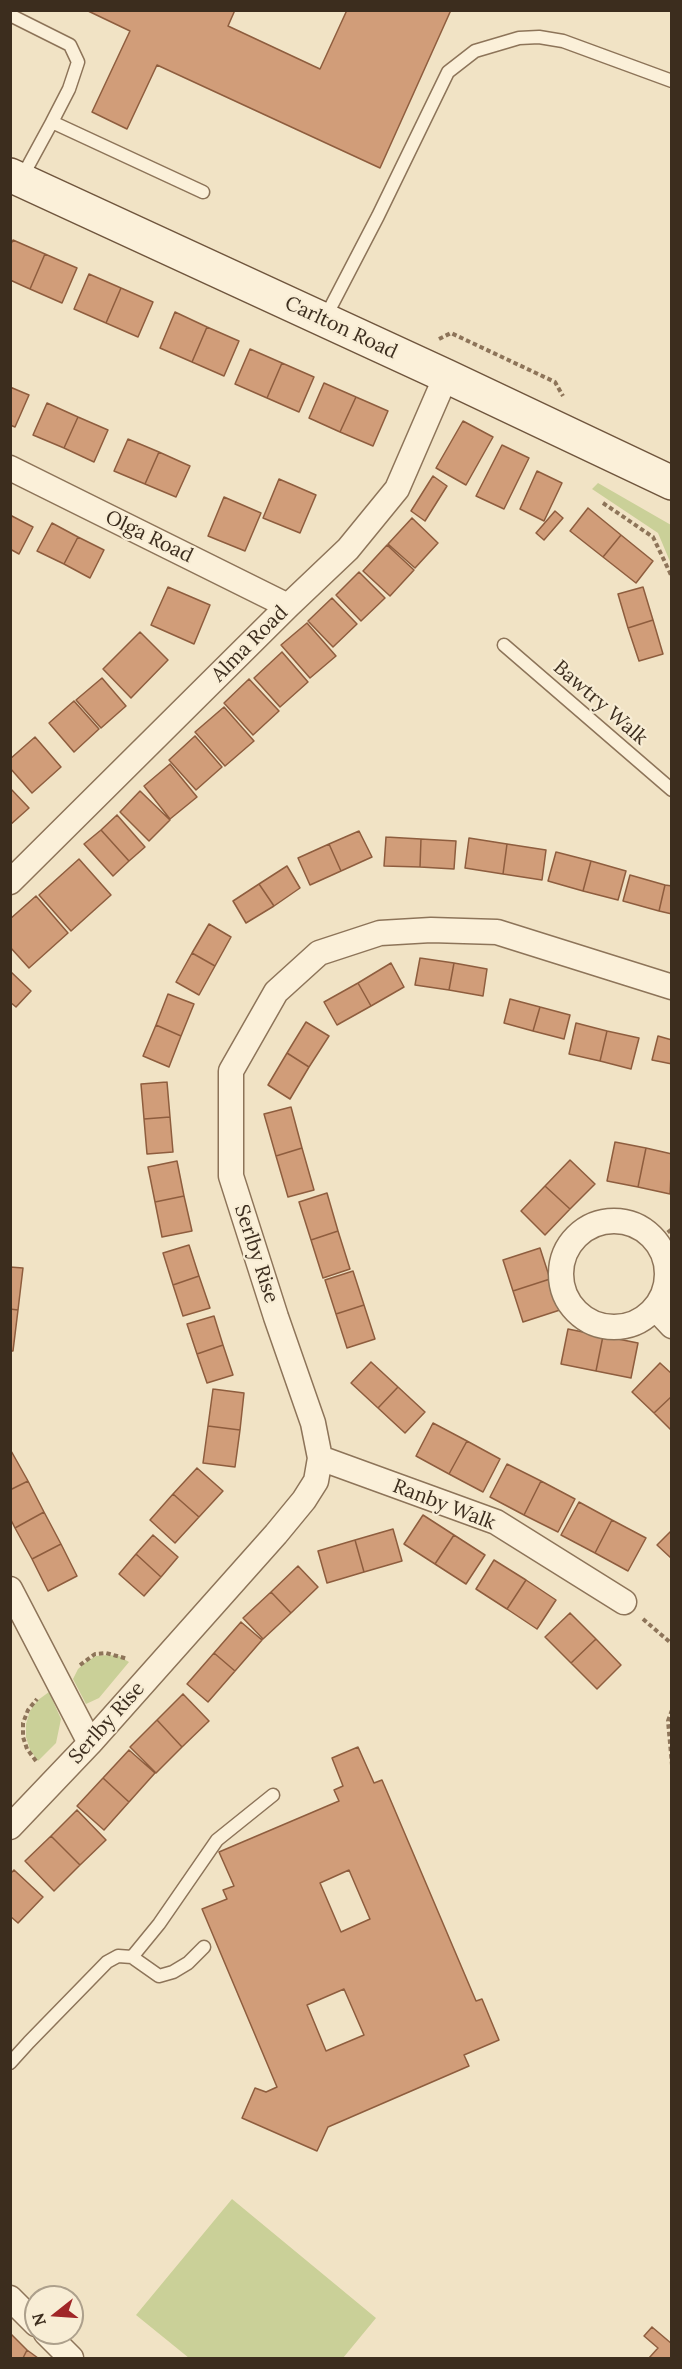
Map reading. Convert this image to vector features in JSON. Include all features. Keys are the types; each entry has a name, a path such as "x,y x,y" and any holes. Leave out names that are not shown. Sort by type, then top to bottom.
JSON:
{"main road":[{"name":"Carlton Road","path":"15,177 672,483"}],"street":[{"name":"Alma Road","path":"10,882 348,549 397,489 446,376"},
{"name":"Olga Road","path":"10,468 288,606"},
{"name":"Serlby Rise","path":"10,1827 148,1678 304,1500 316,1481 320,1458 313,1423 231,1176 231,1071 276,992 319,953 380,933 431,930 497,932 672,987"},
{"path":"615,1221 638,1225 664,1235 666,1287 655,1308 636,1323 613,1328 590,1322 572,1307 562,1285 562,1261 573,1240 591,1226 615,1221"},
{"path":"655,1308 672,1326"},
{"name":"Ranby Walk","path":"320,1458 496,1522 624,1602"},
{"path":"10,1589 90,1743"},
{"path":"10,2298 24,2312"},
{"path":"57,2345 71,2358"}],"lane":[{"path":"10,15 70,45 78,63 69,89 52,122 15,177"},
{"path":"324,320 448,72 475,51 519,38 539,37 563,41 672,81"},
{"path":"52,122 202,192"},
{"name":"Bawtry Walk","path":"504,645 672,790"},
{"path":"132,1957 159,1924 218,1840 273,1795"},
{"path":"10,2063 107,1962 118,1956 132,1957 159,1977 188,1963 204,1947"}],"path":[{"path":"436,341 451,333 555,382 563,396"},
{"path":"603,503 653,537 672,577"},
{"path":"624,1602 672,1644"},
{"path":"54,1781 27,1749 23,1737 23,1723 27,1710 35,1700 72,1677 85,1659 95,1654 106,1653 128,1659 148,1678"},
{"path":"672,1710 668,1721 672,1765"}],"green space":[{"path":"598,483 671,525 671,564 658,533 592,489"},
{"path":"96,1656 119,1656 129,1662 99,1698 86,1704 73,1679 78,1669 86,1662"},
{"path":"49,1692 61,1719 56,1743 38,1761 30,1750 26,1737 26,1724 30,1711 38,1700"},
{"path":"232,2199 376,2318 343,2358 189,2358 136,2315"}],"building":[{"path":"86,10 235,10 228,26 320,69 347,10 451,10 380,168 157,65 127,129 92,112 130,31"},
{"path":"13,240 45,254 30,289 10,280 10,246"},
{"path":"45,254 77,268 62,303 30,289"},
{"path":"89,274 121,288 106,323 74,309"},
{"path":"121,288 153,302 138,337 106,323"},
{"path":"175,312 207,327 192,362 160,348"},
{"path":"207,327 239,341 224,376 192,362"},
{"path":"250,349 282,363 267,398 235,384"},
{"path":"282,363 314,377 299,412 267,398"},
{"path":"324,383 356,397 340,432 309,418"},
{"path":"10,387 29,395 15,427 10,425"},
{"path":"356,397 388,411 373,446 340,432"},
{"path":"47,403 78,417 64,448 33,435"},
{"path":"78,417 108,430 94,462 64,448"},
{"path":"463,421 493,437 466,485 436,468"},
{"path":"128,439 159,452 145,484 114,471"},
{"path":"502,445 529,458 504,509 476,496"},
{"path":"159,452 190,466 176,497 145,484"},
{"path":"537,471 562,483 544,521 520,509"},
{"path":"433,476 447,486 425,521 411,511"},
{"path":"279,479 316,495 300,533 263,518"},
{"path":"224,497 261,513 245,551 208,536"},
{"path":"588,508 621,535 603,557 570,531"},
{"path":"555,511 563,518 544,540 536,533"},
{"path":"10,515 33,527 19,554 10,549"},
{"path":"412,518 438,543 415,568 388,544"},
{"path":"52,523 78,537 64,564 37,551"},
{"path":"621,535 653,561 636,583 603,557"},
{"path":"78,537 104,550 90,578 64,564"},
{"path":"387,545 414,570 390,596 363,571"},
{"path":"359,572 385,598 361,621 336,595"},
{"path":"168,587 210,605 194,644 151,625"},
{"path":"643,587 653,620 628,628 618,594"},
{"path":"332,598 357,624 333,647 308,621"},
{"path":"653,620 663,654 639,661 628,628"},
{"path":"307,623 336,656 310,678 281,645"},
{"path":"140,632 168,660 131,698 103,669"},
{"path":"282,652 308,682 280,707 254,678"},
{"path":"102,678 126,706 101,728 76,700"},
{"path":"249,679 279,711 253,735 224,703"},
{"path":"74,701 99,729 74,752 49,723"},
{"path":"224,707 254,741 225,766 195,732"},
{"path":"195,736 222,767 196,790 169,760"},
{"path":"35,737 61,767 32,793 10,768 10,759"},
{"path":"170,764 197,797 170,819 144,786"},
{"path":"10,788 29,808 10,825"},
{"path":"140,791 170,820 149,841 120,812"},
{"path":"117,815 145,847 129,861 101,830"},
{"path":"101,830 129,861 113,876 84,844"},
{"path":"359,831 372,857 341,871 329,844"},
{"path":"386,837 421,839 420,867 384,866"},
{"path":"469,838 507,844 503,874 465,868"},
{"path":"421,839 456,841 454,869 420,867"},
{"path":"329,844 341,871 310,885 298,858"},
{"path":"507,844 546,850 542,880 503,874"},
{"path":"556,852 591,861 583,891 548,881"},
{"path":"79,859 111,895 71,931 39,895"},
{"path":"591,861 626,871 618,900 583,891"},
{"path":"287,866 300,888 274,906 259,884"},
{"path":"630,875 665,885 659,911 623,901"},
{"path":"259,884 274,906 246,923 233,901"},
{"path":"665,885 672,886 672,914 659,911"},
{"path":"36,896 68,933 29,968 10,947 10,919"},
{"path":"209,924 231,937 215,966 192,953"},
{"path":"192,953 215,966 199,995 176,982"},
{"path":"420,958 454,963 449,990 415,985"},
{"path":"391,963 404,987 371,1006 358,983"},
{"path":"454,963 487,969 483,996 449,990"},
{"path":"10,971 31,991 16,1007 10,1002"},
{"path":"358,983 371,1006 337,1025 324,1002"},
{"path":"168,994 194,1004 181,1036 156,1025"},
{"path":"510,999 540,1007 533,1031 504,1023"},
{"path":"540,1007 570,1015 564,1039 533,1031"},
{"path":"306,1022 329,1036 309,1067 287,1053"},
{"path":"576,1023 607,1031 600,1061 569,1054"},
{"path":"156,1025 181,1036 169,1067 143,1056"},
{"path":"607,1031 639,1038 631,1069 600,1061"},
{"path":"658,1036 672,1040 672,1064 652,1060"},
{"path":"287,1053 309,1067 290,1099 268,1085"},
{"path":"167,1082 170,1117 144,1119 141,1084"},
{"path":"291,1107 302,1148 276,1156 264,1114"},
{"path":"170,1117 173,1152 147,1154 144,1119"},
{"path":"615,1142 646,1148 638,1187 607,1181"},
{"path":"302,1148 314,1190 288,1197 276,1156"},
{"path":"646,1148 672,1154 670,1194 638,1187"},
{"path":"570,1160 595,1184 570,1209 545,1186"},
{"path":"177,1161 184,1196 155,1202 148,1167"},
{"path":"545,1186 570,1209 545,1235 521,1211"},
{"path":"327,1193 338,1231 311,1240 299,1202"},
{"path":"184,1196 192,1231 162,1237 155,1202"},
{"path":"338,1231 350,1269 323,1278 311,1240"},
{"path":"189,1245 199,1276 173,1285 163,1253"},
{"path":"540,1248 550,1279 513,1291 503,1260"},
{"path":"10,1267 23,1268 18,1310 10,1309"},
{"path":"353,1271 364,1305 336,1314 325,1280"},
{"path":"199,1276 210,1308 183,1316 173,1285"},
{"path":"550,1279 560,1310 523,1322 513,1291"},
{"path":"364,1305 375,1339 347,1348 336,1314"},
{"path":"10,1309 18,1310 13,1351 10,1351"},
{"path":"214,1316 223,1345 197,1354 187,1324"},
{"path":"568,1329 603,1336 596,1371 561,1364"},
{"path":"603,1336 638,1343 631,1378 596,1371"},
{"path":"223,1345 233,1375 207,1383 197,1354"},
{"path":"371,1362 398,1387 378,1408 351,1383"},
{"path":"660,1363 672,1374 672,1396 654,1413 632,1392"},
{"path":"398,1387 425,1412 405,1433 378,1408"},
{"path":"213,1389 244,1393 240,1430 208,1426"},
{"path":"672,1396 672,1431 654,1413"},
{"path":"433,1423 467,1441 449,1474 416,1456"},
{"path":"208,1426 240,1430 235,1467 203,1463"},
{"path":"467,1441 500,1459 483,1492 449,1474"},
{"path":"10,1449 28,1481 10,1490"},
{"path":"507,1464 541,1481 524,1515 490,1497"},
{"path":"197,1468 223,1491 199,1517 173,1494"},
{"path":"28,1481 44,1512 15,1528 10,1518 10,1490"},
{"path":"541,1481 575,1499 558,1532 524,1515"},
{"path":"173,1494 199,1517 175,1543 150,1520"},
{"path":"579,1502 612,1520 595,1553 561,1535"},
{"path":"44,1512 61,1544 32,1559 15,1528"},
{"path":"423,1515 454,1535 435,1564 404,1544"},
{"path":"612,1520 646,1538 628,1571 595,1553"},
{"path":"393,1529 402,1561 364,1572 355,1540"},
{"path":"672,1530 672,1559 657,1545"},
{"path":"153,1535 178,1557 161,1577 136,1554"},
{"path":"454,1535 485,1555 466,1584 435,1564"},
{"path":"355,1540 364,1572 327,1583 318,1551"},
{"path":"61,1544 77,1576 48,1591 32,1559"},
{"path":"136,1554 161,1577 144,1596 119,1574"},
{"path":"494,1560 526,1580 507,1609 476,1589"},
{"path":"298,1566 318,1587 291,1613 271,1592"},
{"path":"526,1580 556,1600 537,1629 507,1609"},
{"path":"271,1592 291,1613 263,1639 243,1618"},
{"path":"570,1613 596,1639 571,1663 545,1637"},
{"path":"241,1622 262,1640 235,1671 214,1653"},
{"path":"596,1639 621,1665 597,1689 571,1663"},
{"path":"214,1653 235,1671 208,1702 187,1684"},
{"path":"183,1694 209,1721 182,1747 157,1720"},
{"path":"157,1720 182,1747 156,1773 130,1747"},
{"path":"358,1747 374,1783 382,1780 476,2001 482,1999 499,2040 464,2055 469,2066 328,2127 317,2151 242,2118 255,2088 266,2092 277,2087 202,1909 227,1899 223,1890 234,1886 219,1852 339,1801 334,1790 343,1786 332,1758","holes":["349,1870 370,1919 341,1932 320,1883","344,1989 364,2035 326,2051 307,2005"]},
{"path":"129,1750 155,1773 129,1802 103,1778"},
{"path":"103,1778 129,1802 104,1830 77,1806"},
{"path":"77,1810 106,1840 80,1865 51,1836"},
{"path":"51,1836 80,1865 54,1891 25,1861"},
{"path":"14,1870 43,1897 18,1923 10,1916 10,1874"},
{"path":"652,2327 672,2344 672,2358 649,2358 658,2348 644,2336"},
{"path":"11,2334 27,2350 23,2358 10,2358"},
{"path":"27,2350 38,2358 23,2358"}]}
